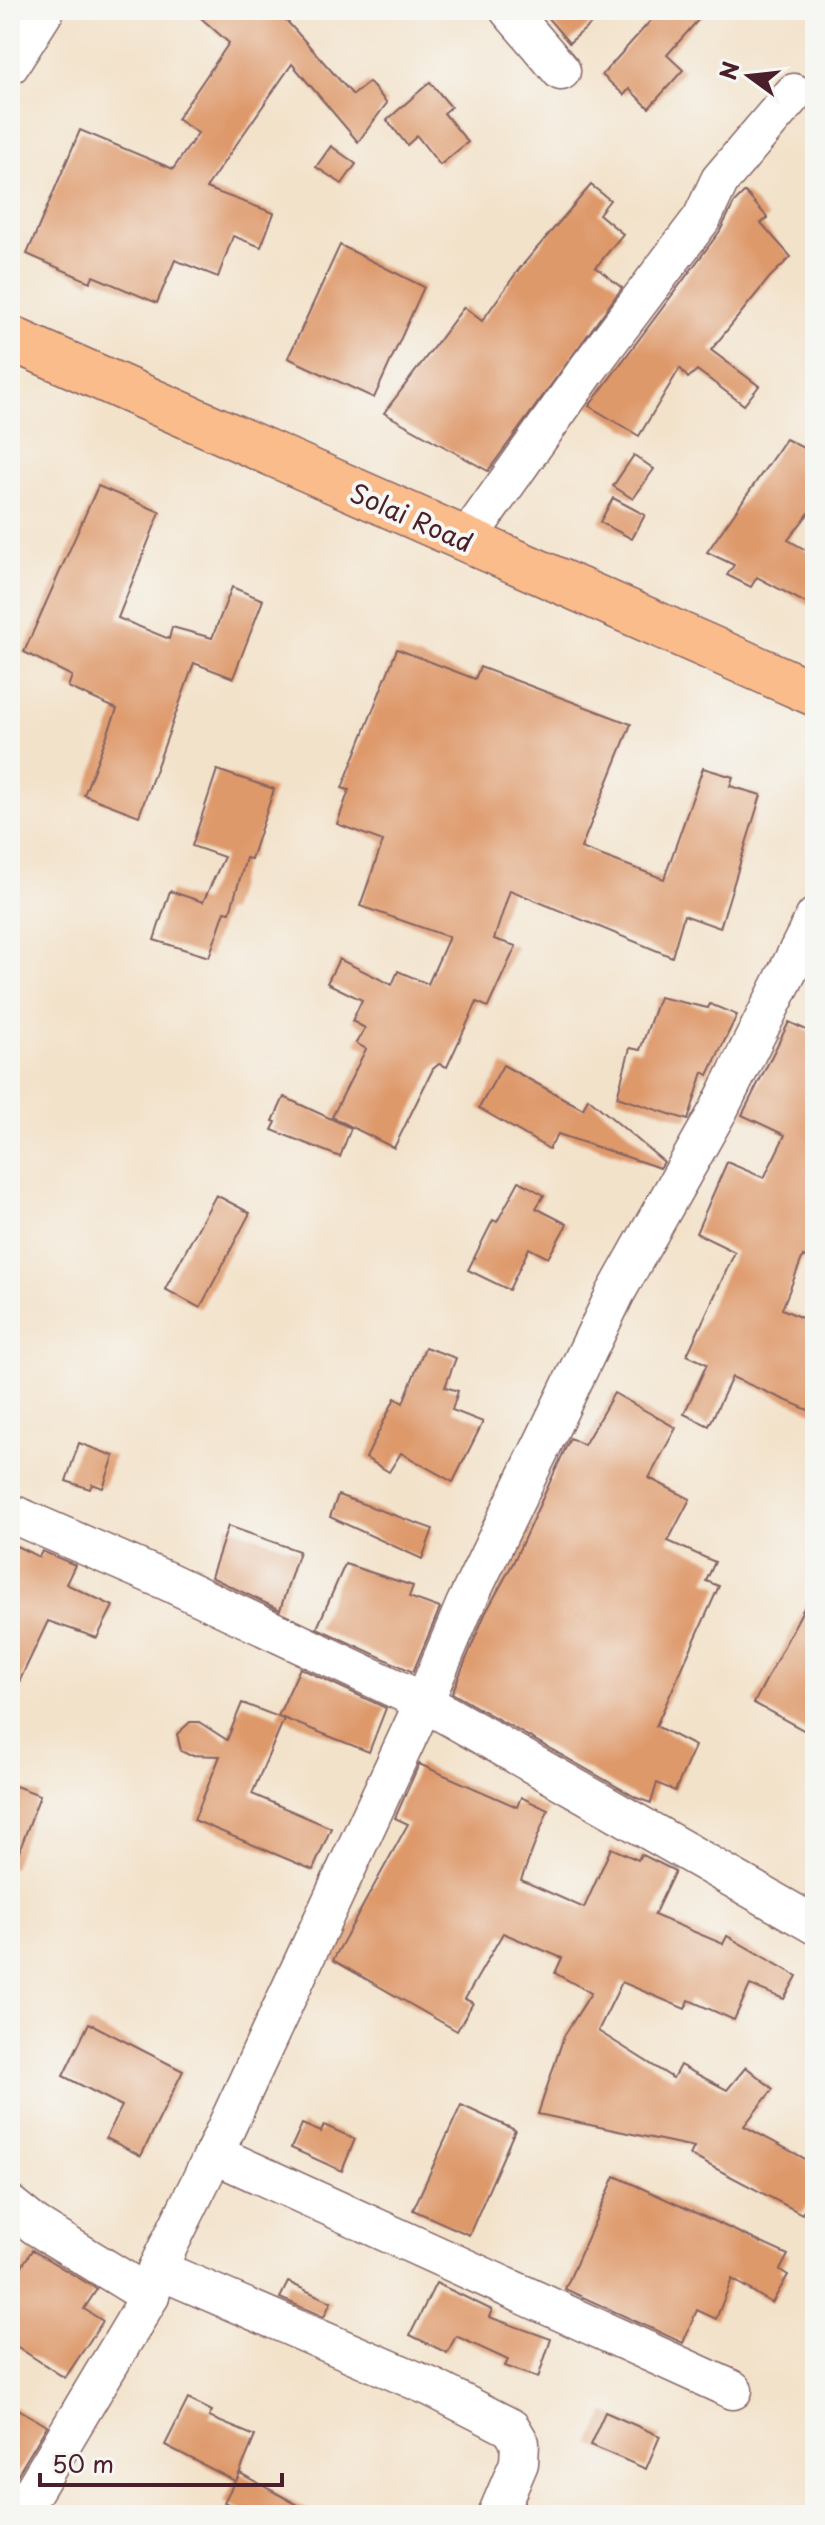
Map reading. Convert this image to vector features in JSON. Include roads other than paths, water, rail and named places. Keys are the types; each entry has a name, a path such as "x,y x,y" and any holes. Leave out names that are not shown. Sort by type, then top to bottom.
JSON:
{"highway":[{"name":"Solai Road","path":"10,338 815,694"}],"street":[{"path":"10,65 45,10"},
{"path":"509,10 561,71"},
{"path":"466,540 587,370 702,218 720,180 794,93"},
{"path":"19,2515 154,2283 424,1702 465,1605 615,1294 719,1109 815,917"},
{"path":"10,1513 167,1581 424,1702 815,1925"},
{"path":"214,2154 733,2390"},
{"path":"10,2205 36,2226 154,2283 433,2388 511,2428 520,2443 519,2463 497,2515"}]}
